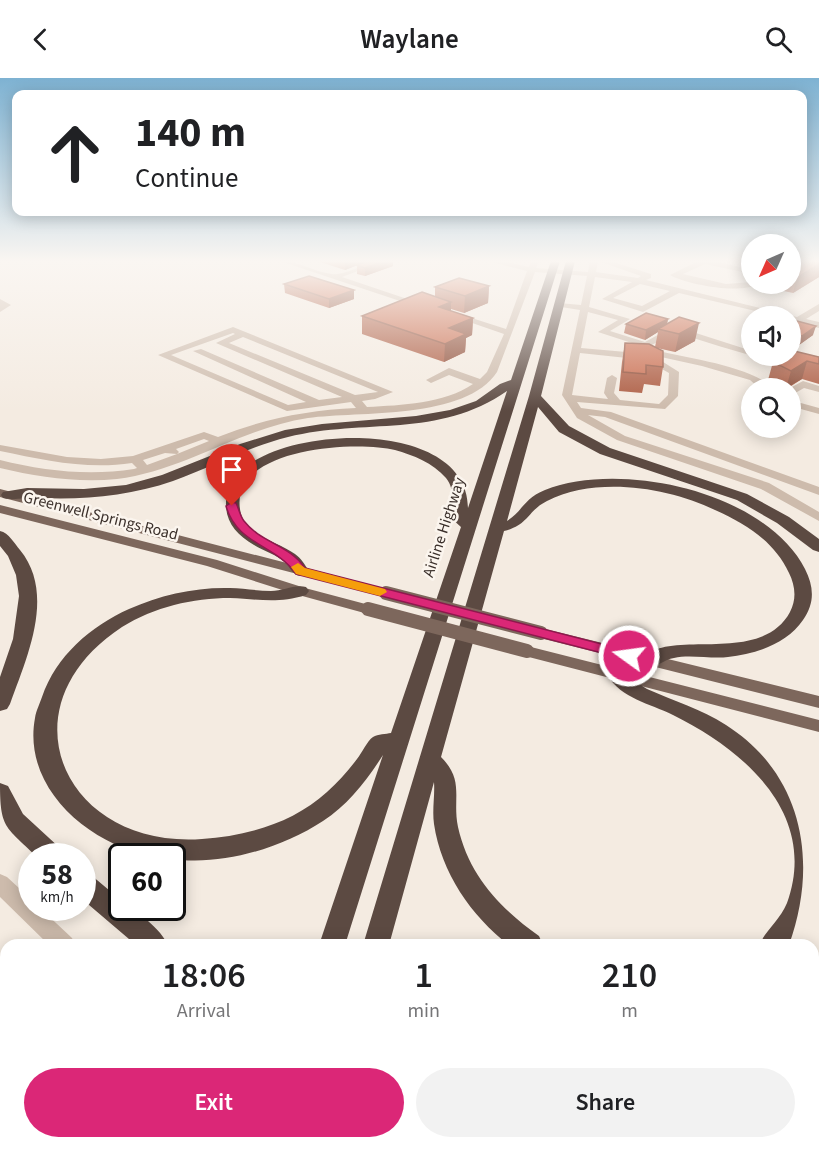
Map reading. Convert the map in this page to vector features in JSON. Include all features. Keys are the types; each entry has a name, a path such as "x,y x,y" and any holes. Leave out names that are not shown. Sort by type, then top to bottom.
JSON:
{"highway":[{"name":"Airline Highway","path":"334,939 517,383 545,311"},
{"path":"378,939 431,760 558,311"},
{"path":"4,494 26,491 59,494 94,493 137,487 170,478 284,434 449,414 485,401 506,384 517,383"},
{"path":"535,396 557,422 584,441 617,455 742,497 777,516 819,547"},
{"path":"400,739 380,743 350,784 316,813 272,836 229,847 181,850 158,847 121,836 88,818 66,796 57,783 49,768 43,740 47,709 60,678 90,642 131,615 176,599 220,593 278,597 301,581 291,558 249,534 236,520 232,506 235,489 246,474 263,462 297,448 326,442 359,441 391,444 424,455 451,474 458,490 459,518 470,526"},
{"path":"496,528 515,522 531,504 561,490 591,483 634,484 690,495 736,514 765,533 790,559 802,580 803,602 801,609 786,628 746,648 721,652 672,651 651,661"},
{"path":"0,536 20,562 26,577 29,603 24,637 0,704"},
{"path":"617,675 635,692 698,719 732,740 765,768 789,801 802,830 808,861 803,894 797,910 790,924 777,939"},
{"path":"431,760 445,777 448,832 456,862 466,882 493,916 522,939"},
{"path":"0,792 15,821 38,843"},
{"path":"96,895 148,939"}],"main road":[{"name":"Greenwell Springs Road","path":"4,494 301,581 368,609 819,726"},
{"name":"Greenwell Springs Road","path":"0,509 212,563 301,581 386,593 819,702"}],"street":[{"path":"0,464 35,473 79,477 120,475 182,456 255,427 308,415 439,401 488,378 494,368 515,311"},
{"path":"583,311 567,395 581,416 621,438 765,486 813,514 819,502"},
{"path":"602,332 626,319 607,311"},
{"path":"443,312 507,332"},
{"path":"801,320 819,325"},
{"path":"579,329 602,332 646,345"},
{"path":"741,350 674,329 640,348 754,378"},
{"path":"233,330 243,334 388,392 371,397 287,408 163,355 233,330"},
{"path":"175,360 243,334"},
{"path":"221,343 354,398 364,410"},
{"path":"568,398 661,407 673,396 674,372 648,357 576,350"},
{"path":"198,351 319,404"},
{"path":"616,354 609,393 616,402"},
{"path":"801,365 819,371"},
{"path":"432,380 449,371 480,383"},
{"path":"803,384 819,371"},
{"path":"803,384 819,389"},
{"path":"801,406 819,411"},
{"path":"578,411 607,414 819,491"},
{"path":"0,448 79,463 96,464 135,459 246,422 255,427"},
{"path":"204,435 218,441"},
{"path":"166,449 182,456"},
{"path":"135,459 144,469"},
{"path":"0,883 58,939"}],"building":[{"path":"375,311 451,311 473,318 449,328 466,334 445,344 362,316"},
{"path":"646,313 668,319 646,330 626,324"},
{"path":"679,317 699,323 679,334 658,329"},
{"path":"801,322 816,326 802,336"},
{"path":"625,343 649,344 663,351 663,367 646,365 646,374 623,372"},
{"path":"801,353 819,357 819,364 807,361 801,365"},
{"path":"781,366 799,366 791,371"}],"slow traffic":[{"path":"298,567 301,571 380,592"}],"route":[{"path":"232,506 236,520 242,528 256,540 291,558 301,571 629,656"}]}
